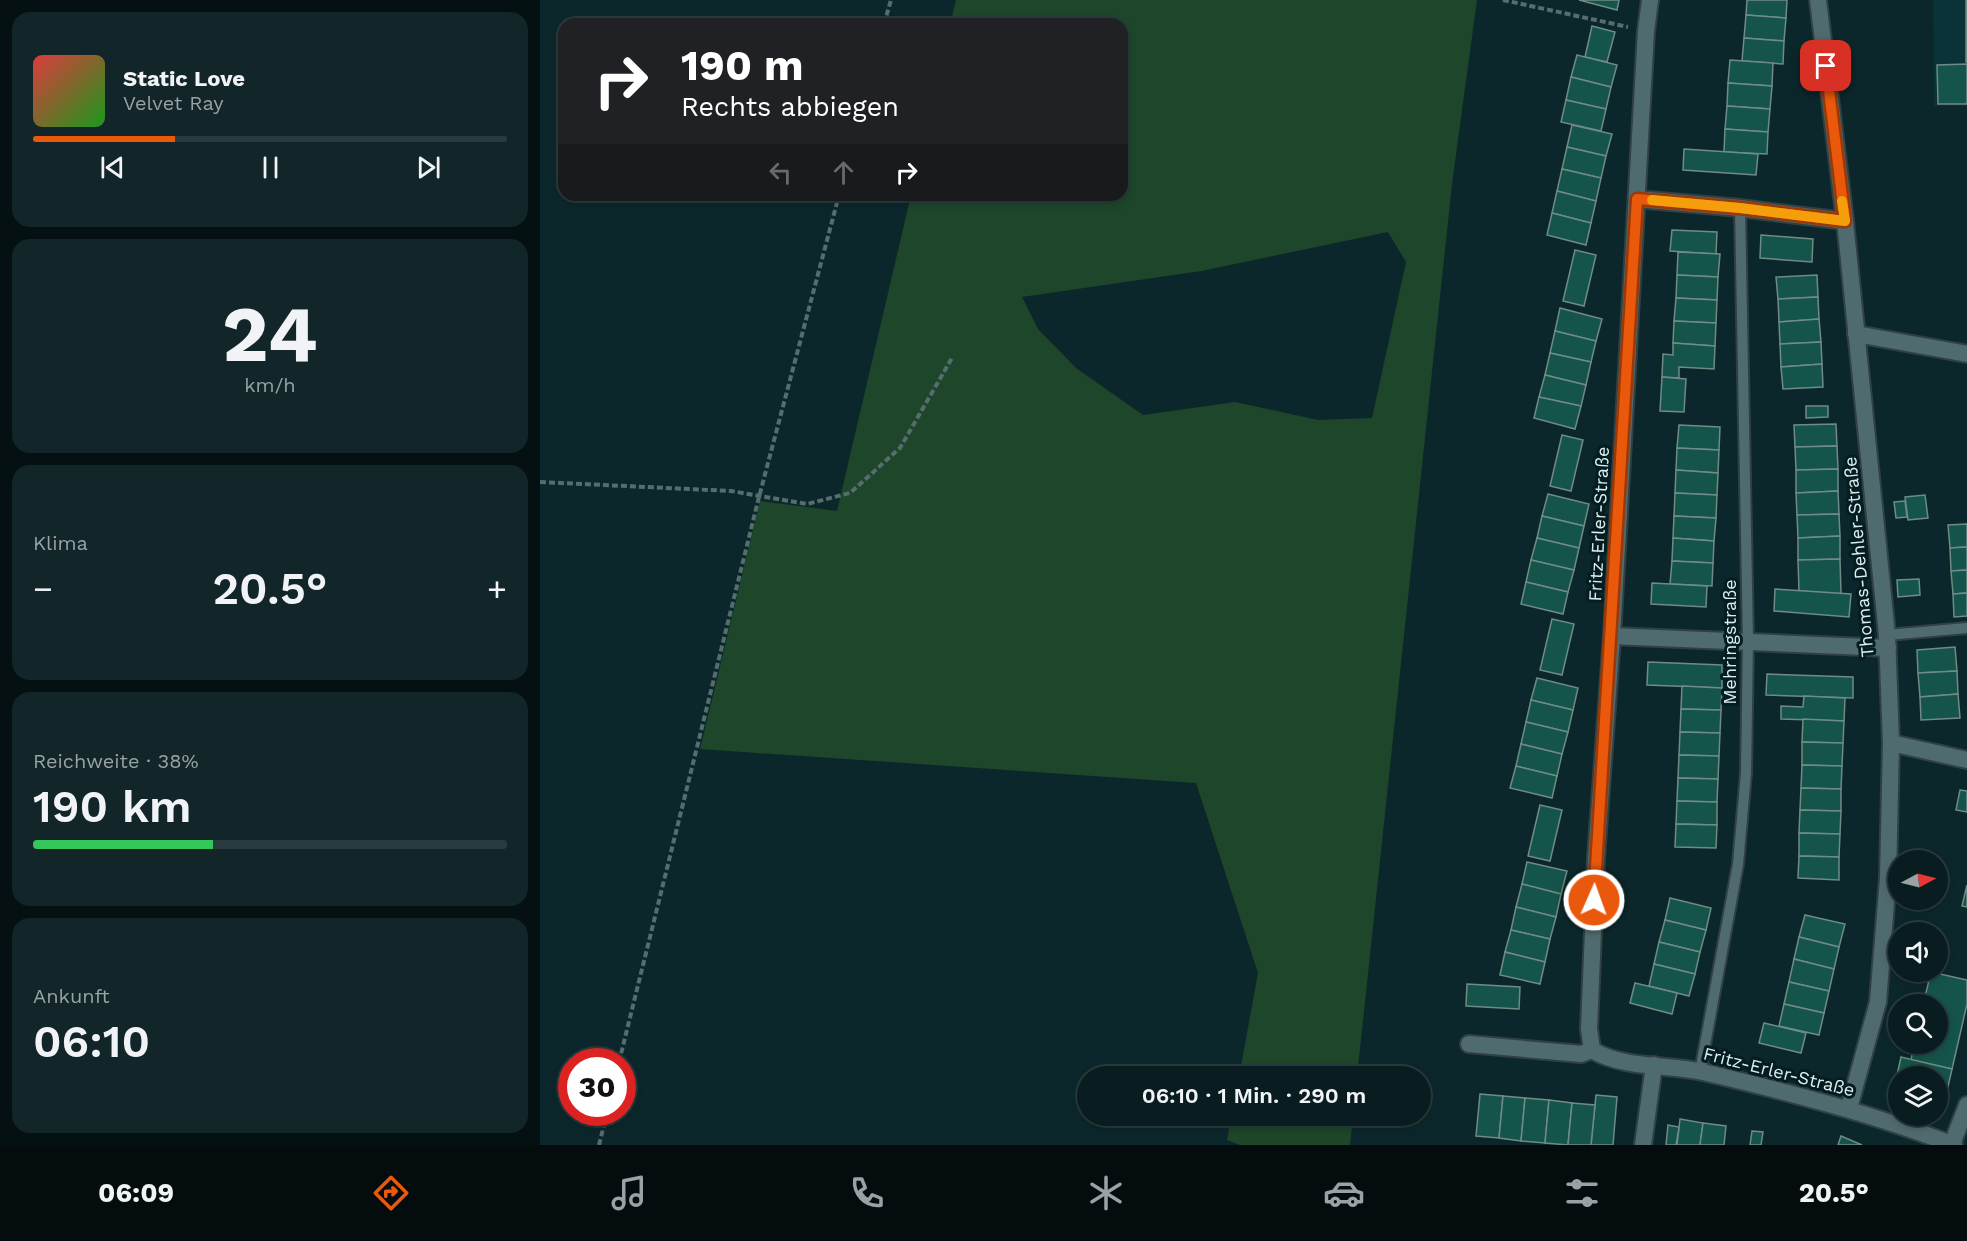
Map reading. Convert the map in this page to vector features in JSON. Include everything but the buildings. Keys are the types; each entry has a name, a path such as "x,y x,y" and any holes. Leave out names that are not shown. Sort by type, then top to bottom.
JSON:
{"street":[{"name":"Fritz-Erler-Straße","path":"1592,1050 1589,1029 1596,858 1612,636 1646,31 1650,0"},
{"name":"Thomas-Dehler-Straße","path":"1818,0 1845,221 1888,641 1891,743 1888,878 1878,1002 1849,1108"},
{"path":"1637,199 1740,208 1845,221"},
{"path":"1856,334 1967,354"},
{"path":"1612,636 1748,641 1888,641"},
{"path":"1891,743 1967,760"},
{"name":"Fritz-Erler-Straße","path":"1469,1044 1581,1054 1592,1050 1606,1058 1700,1072 1849,1108 1953,1144"},
{"path":"1642,1145 1654,1065"},
{"path":"1953,1144 1967,1105"}],"lane":[{"name":"Mehringstraße","path":"1700,1072 1738,864 1746,773 1748,641 1740,208"},
{"path":"1888,641 1967,628"}],"path":[{"path":"886,18 891,0"},
{"path":"1503,0 1646,31"},
{"path":"623,1048 759,496 837,201"},
{"path":"540,482 731,491 807,504 850,493 900,447 952,358"},
{"path":"599,1145 604,1126"}],"shaded area":[{"path":"1933,0 1967,0 1967,106 1934,106"}],"green space":[{"path":"956,0 1477,0 1452,184 1358,1066 1241,1066 1258,973 1196,783 700,749 760,501 837,511 910,201 1128,201 1128,18 952,18","holes":["1388,232 1406,262 1372,418 1318,420 1235,402 1143,415 1076,368 1038,329 1022,297 1201,271"]},
{"path":"1229,1126 1352,1126 1350,1145 1240,1145 1227,1140"}],"slow traffic":[{"path":"1652,200 1845,221 1842,201"}],"route":[{"path":"1594,900 1612,636 1637,199 1740,208 1845,221 1826,66"}]}
